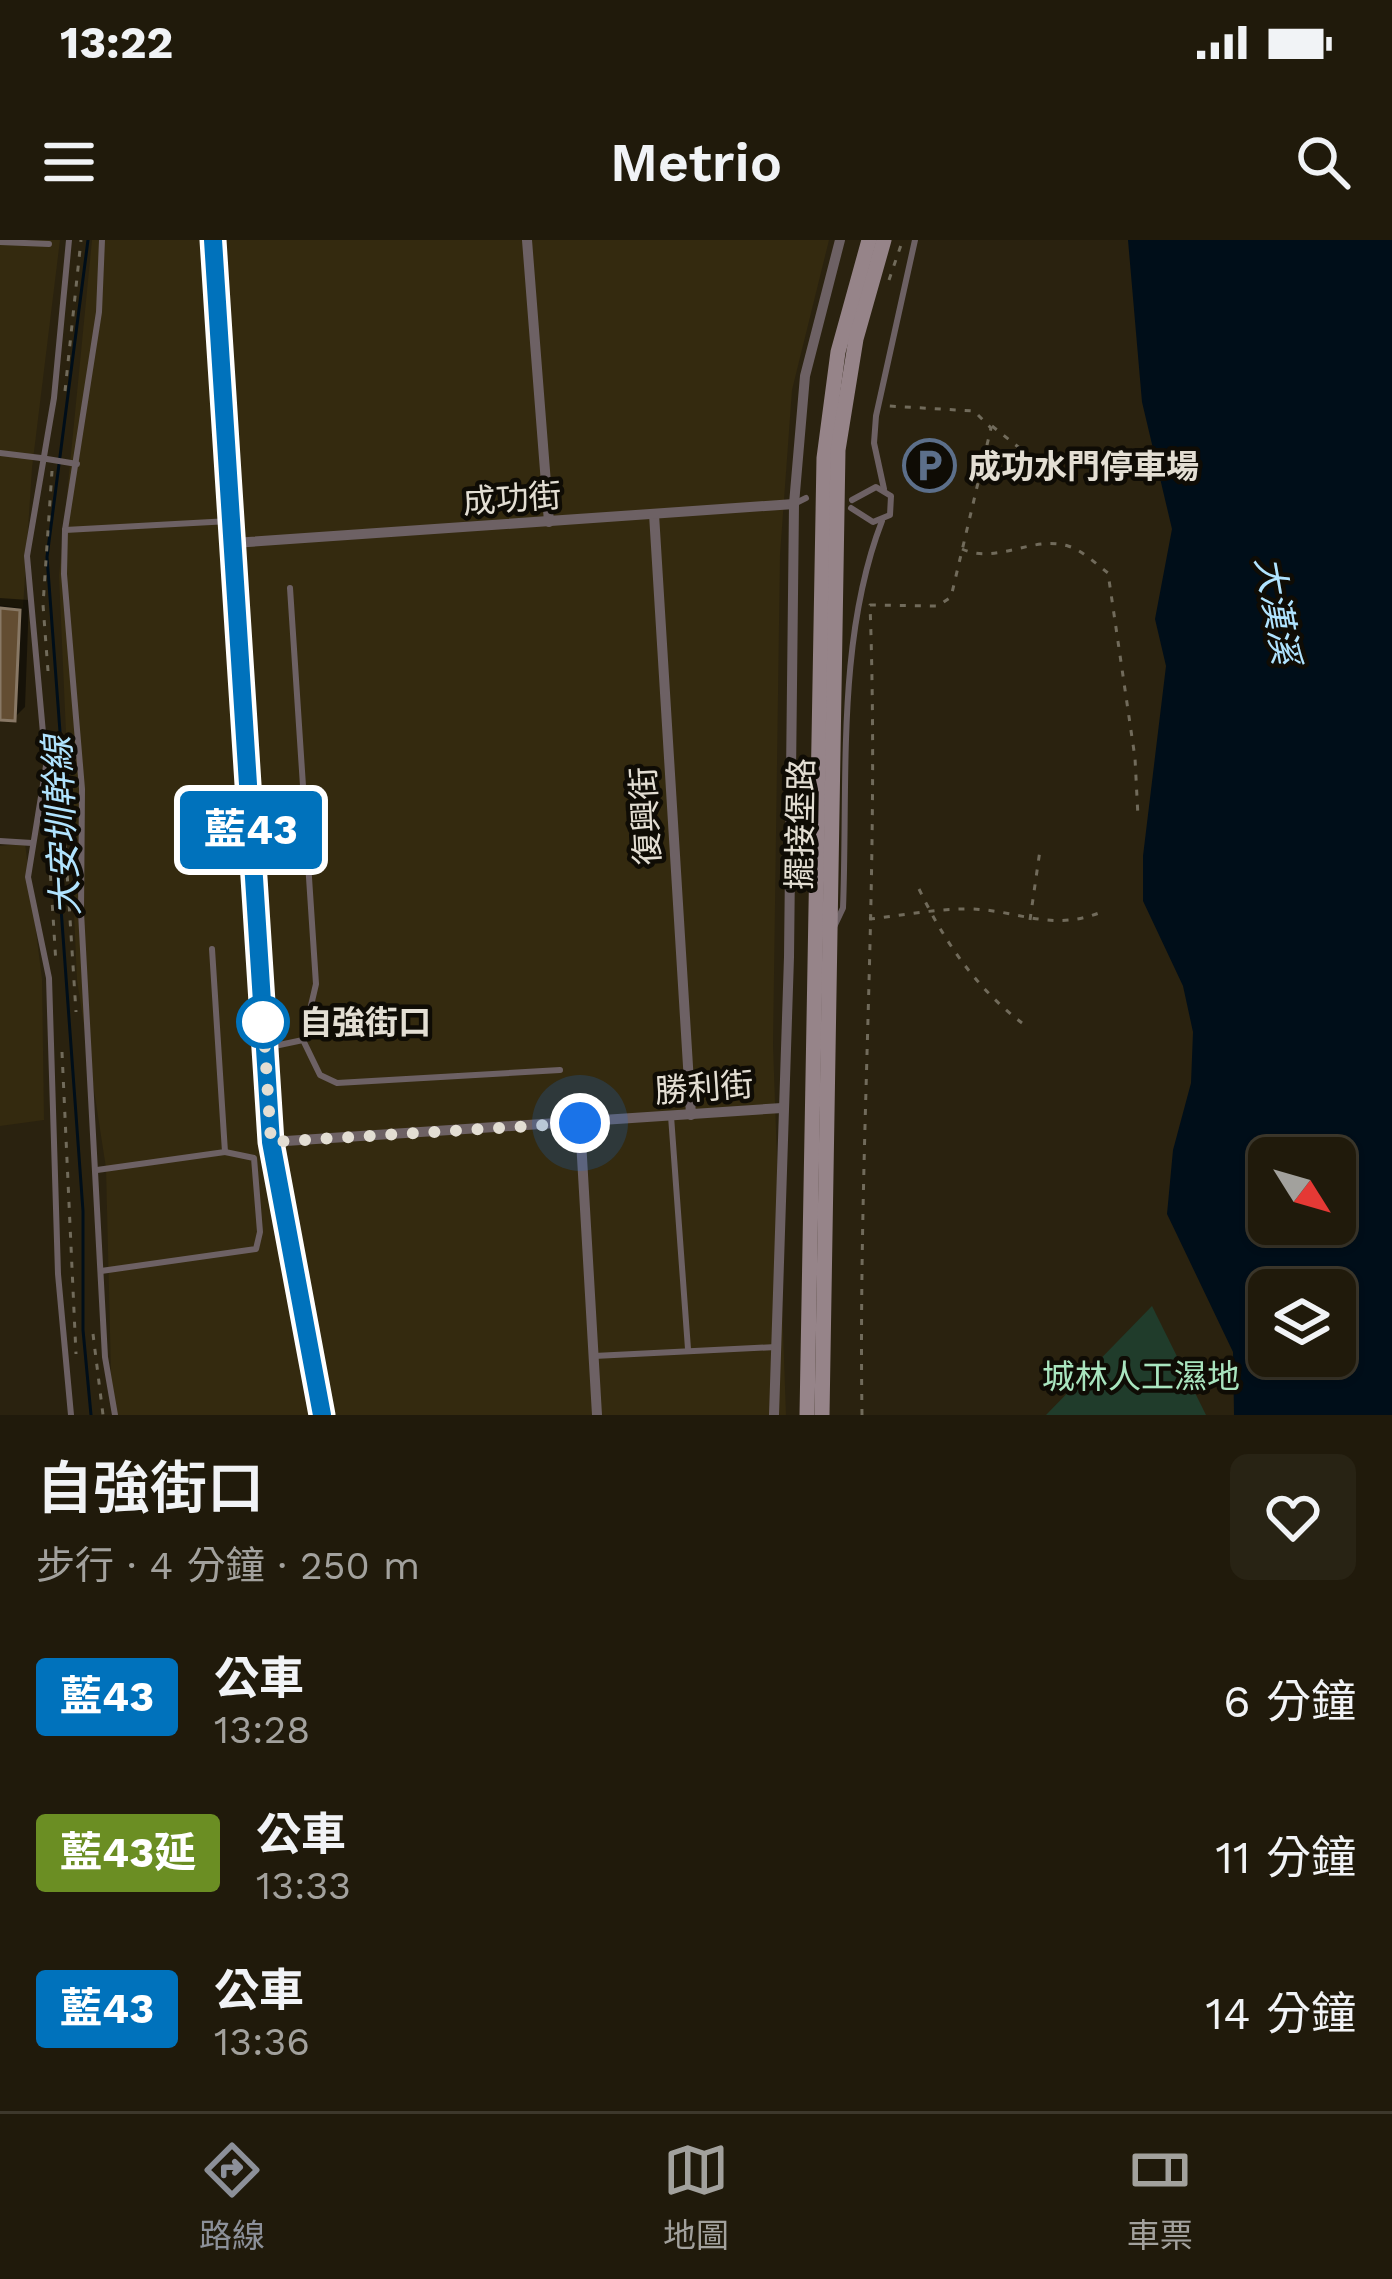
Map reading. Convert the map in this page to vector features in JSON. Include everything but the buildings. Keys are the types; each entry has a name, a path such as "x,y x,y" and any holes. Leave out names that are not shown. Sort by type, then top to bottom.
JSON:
{"street":[{"path":"213,240 271,1142 322,1415"},
{"path":"527,240 549,522"},
{"path":"774,1415 805,376 840,240"},
{"name":"擺接堡路","path":"807,1415 824,458 838,352 869,240"},
{"name":"擺接堡路","path":"822,1415 838,450 856,339 892,243"},
{"name":"成功街","path":"233,543 803,502"},
{"name":"復興街","path":"654,514 691,1115"},
{"name":"勝利街","path":"271,1142 782,1108"},
{"path":"580,1123 597,1415"}],"lane":[{"path":"69,240 58,358 27,556 46,766 28,878 49,978 58,1274 70,1415"},
{"path":"102,240 90,394 65,530 64,574 82,789 81,912 100,1271 115,1415"},
{"path":"827,941 843,908 851,666 866,563 893,506 884,489 874,443 876,416 915,240"},
{"path":"0,242 50,244"},
{"path":"0,453 76,464"},
{"path":"882,521 865,519 851,504 867,489 884,489"},
{"path":"65,530 232,521"},
{"path":"290,588 316,984 303,1040 320,1075 337,1083 560,1070"},
{"path":"0,841 34,843"},
{"path":"212,949 225,1152"},
{"path":"265,1048 303,1040"},
{"path":"671,1116 688,1349"},
{"path":"96,1170 225,1152 254,1158 260,1232 256,1249 100,1271"},
{"path":"593,1356 776,1347"}],"path":[{"path":"64,396 81,240"},
{"path":"886,280 891,281 892,243"},
{"path":"885,398 896,410 974,411 990,426"},
{"path":"990,426 997,425 1027,454"},
{"path":"862,1415 874,711 870,605 946,603 990,426"},
{"path":"50,692 43,605 55,455"},
{"path":"962,549 980,556 1054,543 1073,547 1108,573 1135,758 1138,817"},
{"path":"54,756 50,867 57,970"},
{"path":"1030,921 1040,850"},
{"path":"919,890 928,914 983,993 1022,1023"},
{"path":"868,920 967,908 1030,921 1080,921 1104,911"},
{"path":"61,1034 76,1364"},
{"path":"71,1261 91,1261"}],"shaded area":[{"path":"0,240 60,240 32,468 23,608 0,605"},
{"path":"92,240 829,240 792,390 780,555 773,1045 786,1415 112,1415 106,1168 77,980 59,576"},
{"path":"25,843 42,979 44,1120 0,1126 0,846"}],"green space":[{"name":"城林人工濕地","path":"1152,1306 1206,1415 1046,1415"}],"water":[{"name":"大漢溪","path":"1128,240 1392,240 1392,1415 1234,1415 1233,1352 1167,1214 1173,1150 1191,1083 1193,1032 1183,986 1143,901 1143,856 1166,666 1155,619 1172,529 1142,402"}],"waterway":[{"name":"大安圳幹線","path":"88,240 47,557 63,772 58,867 83,1211 83,1330 91,1415"}],"bus line":[{"name":"藍43","path":"213,240 271,1142 322,1415"}],"place":[{"name":"成功水門停車場","path":"929,466"},
{"name":"自強街口","path":"263,1022"}],"route":[{"path":"263,1022 262,1002 271,1142 580,1123"}]}
